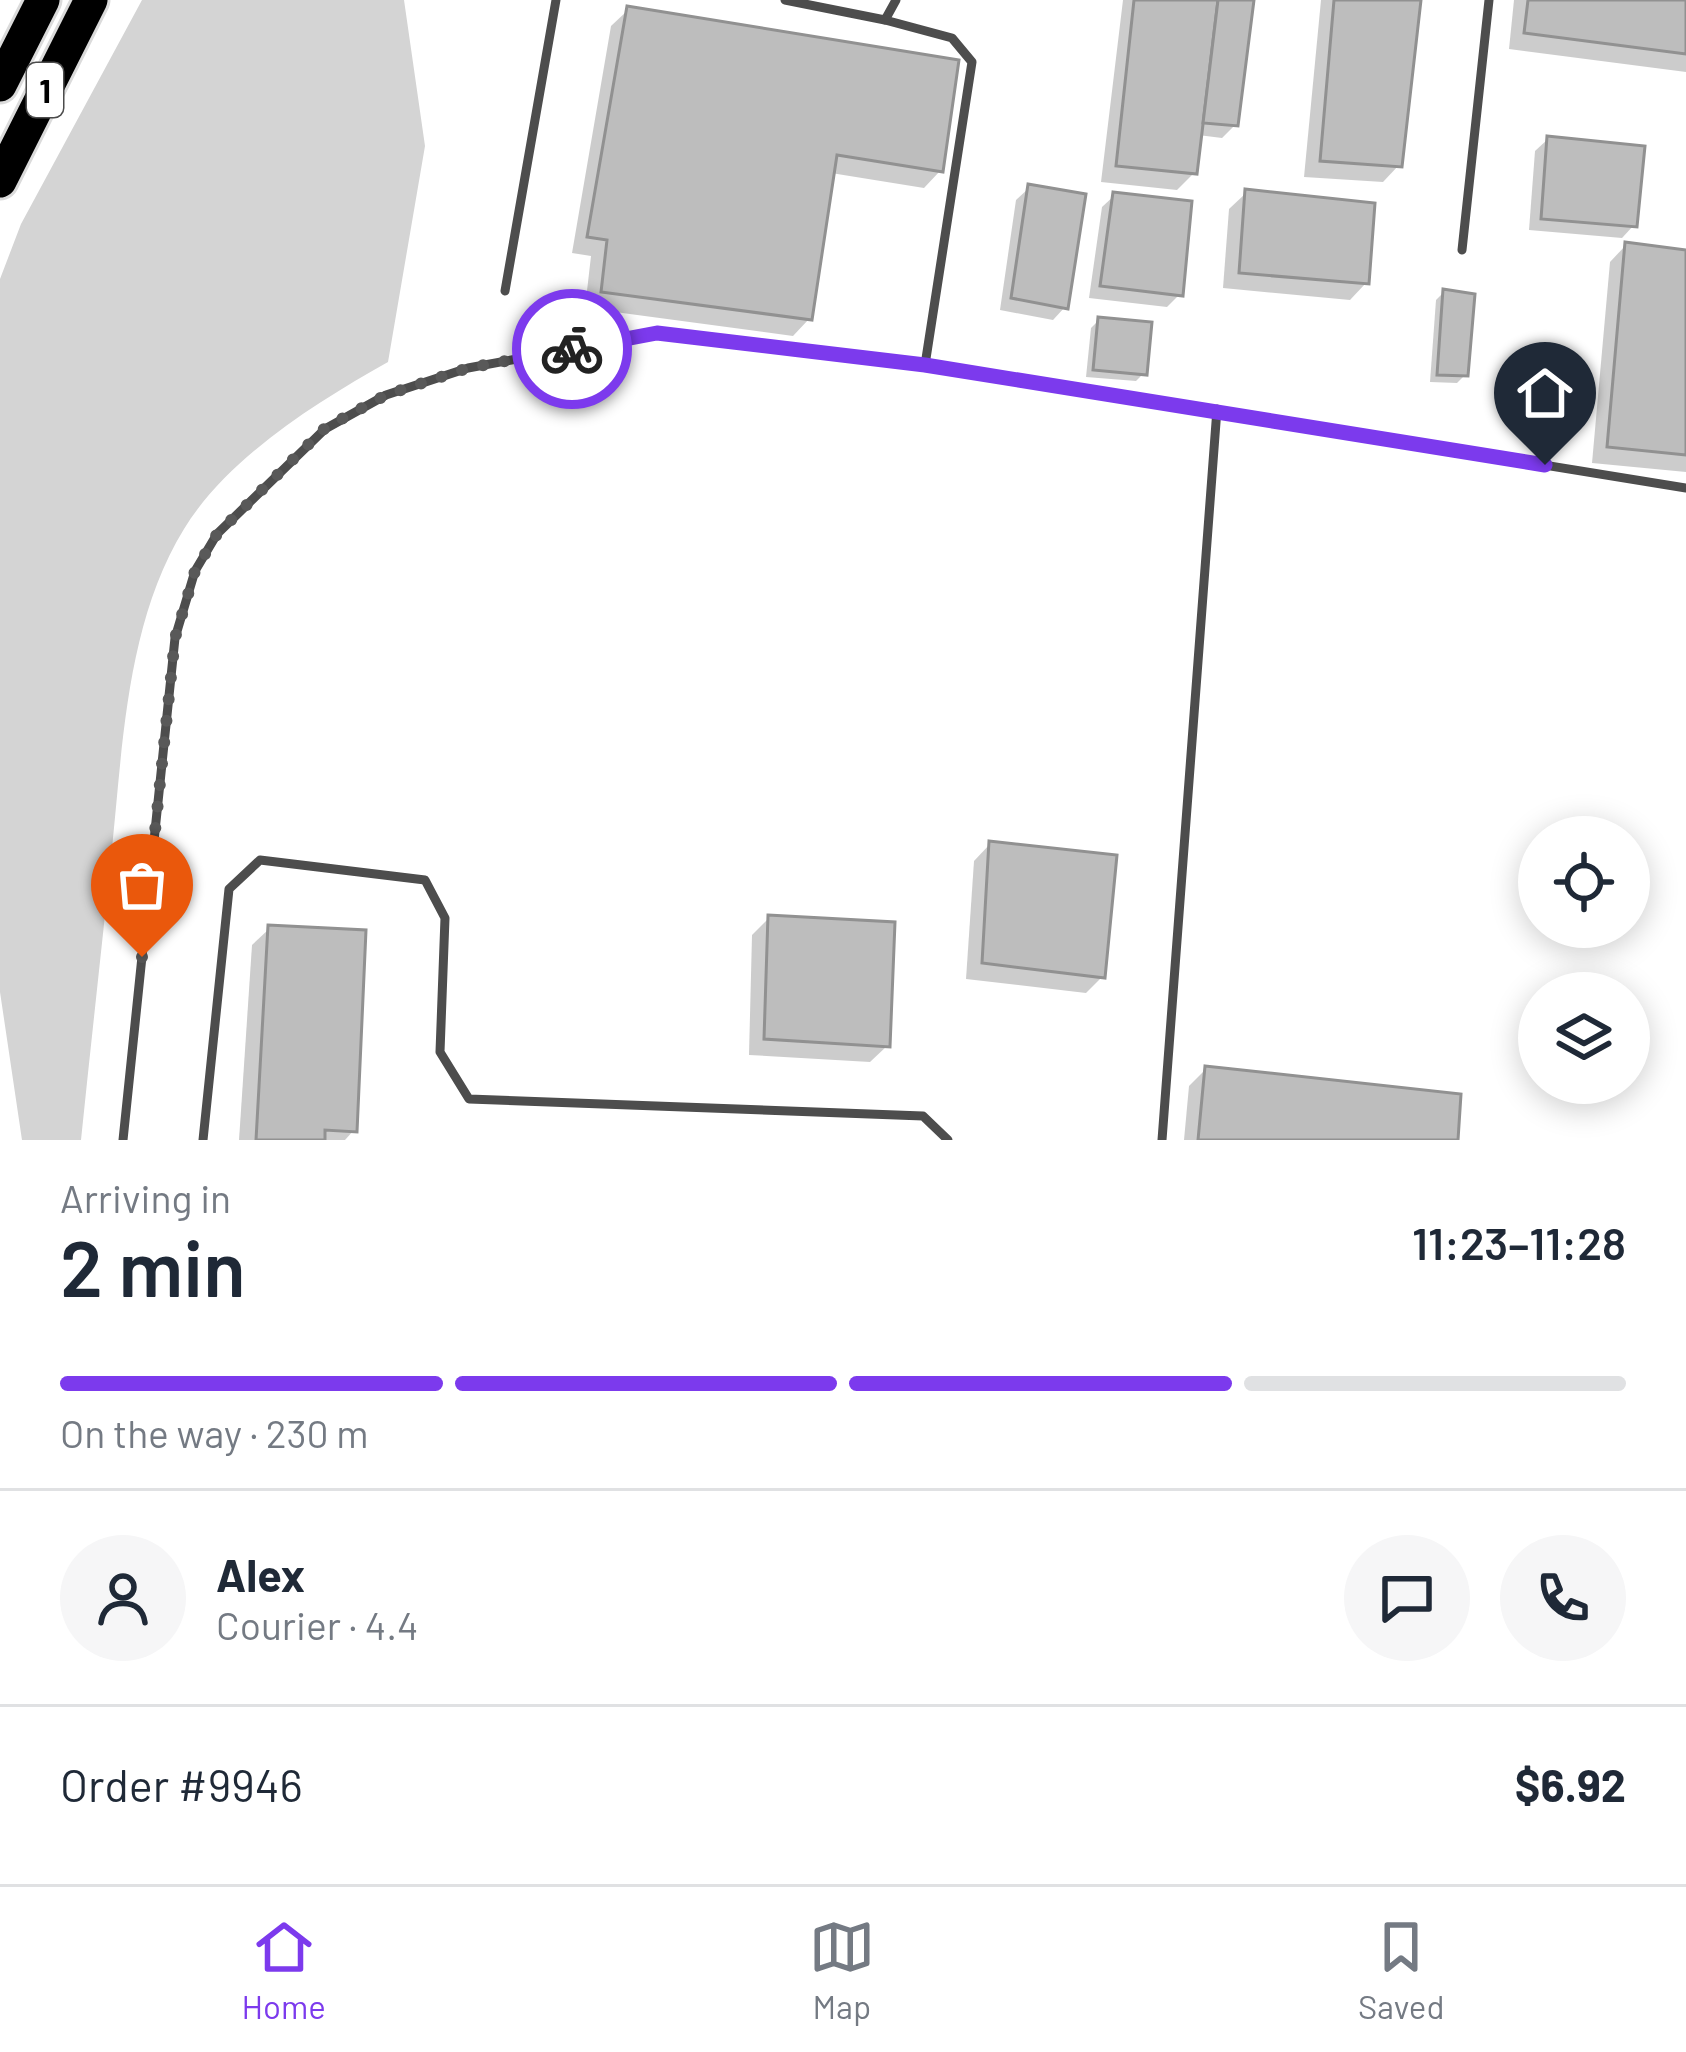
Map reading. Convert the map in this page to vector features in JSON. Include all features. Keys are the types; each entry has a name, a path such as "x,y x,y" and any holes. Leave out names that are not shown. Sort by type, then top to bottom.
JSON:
{"highway":[{"name":"1","path":"0,181 91,0"},
{"name":"1","path":"0,85 42,1"}],"lane":[{"path":"505,291 556,0"},
{"path":"784,0 952,38 972,62 974,80 925,365"},
{"path":"885,20 896,0"},
{"path":"1462,250 1489,0"},
{"path":"123,1140 175,638 195,571 217,534 262,485 325,428 386,395 468,368 657,333 925,365 1686,488"},
{"path":"1162,1140 1216,410"},
{"path":"203,1140 229,889 260,860 425,880 446,918 440,1052 469,1099 923,1116 948,1140"}],"shaded area":[{"path":"142,0 404,0 425,146 388,362 304,413 249,455 202,503 165,565 139,643 125,725 81,1140 22,1140 0,992 0,279 21,224"}],"building":[{"path":"1134,0 1218,0 1197,174 1116,166"},
{"path":"1218,0 1254,0 1238,126 1203,123"},
{"path":"1334,0 1421,0 1402,167 1320,161"},
{"path":"1528,0 1686,0 1686,54 1524,33"},
{"path":"627,6 959,60 943,172 837,155 812,320 601,292 607,240 587,237"},
{"path":"1547,136 1645,146 1637,227 1541,219"},
{"path":"1028,184 1086,194 1068,309 1011,298"},
{"path":"1245,189 1375,203 1369,284 1239,273"},
{"path":"1113,192 1192,201 1183,296 1100,286"},
{"path":"1625,242 1686,250 1686,455 1607,447"},
{"path":"1443,289 1475,294 1468,376 1437,375"},
{"path":"1098,317 1152,322 1147,375 1093,370"},
{"path":"989,841 1117,855 1105,978 982,963"},
{"path":"768,915 895,922 890,1047 764,1039"},
{"path":"268,925 366,930 357,1132 325,1130 325,1140 256,1140"},
{"path":"1205,1066 1461,1094 1458,1140 1198,1140"}],"way so far":[{"path":"142,957 175,638 195,571 217,534 325,428 386,395 468,368 572,349"}],"route":[{"path":"572,349 657,333 925,365 1545,465"}]}
